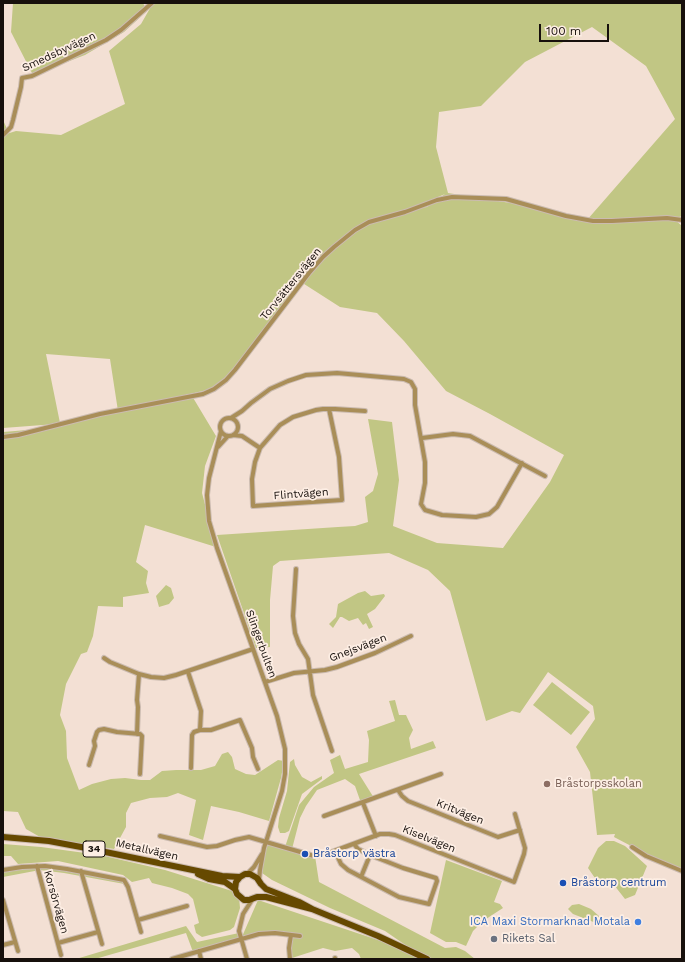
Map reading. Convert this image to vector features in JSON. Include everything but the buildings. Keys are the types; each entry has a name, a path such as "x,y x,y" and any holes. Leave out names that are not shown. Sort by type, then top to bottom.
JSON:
{"main road":[{"name":"Metallvägen","path":"3,837 49,841 94,849 222,876 240,877 247,874"},
{"name":"Metallvägen","path":"191,870 209,879 225,882 235,889"},
{"path":"247,874 255,876 270,891 378,936 427,959"},
{"path":"240,877 236,882 235,889 241,898 246,900 270,897 312,909"},
{"path":"255,898 260,892 260,882"}],"street":[{"name":"Smedsbyvägen","path":"3,136 11,127 22,78 32,76 106,40 121,30 152,3"},
{"name":"Torvsättersvägen","path":"3,437 100,414 203,394 214,389 226,380 309,273 334,247 355,230 369,222 405,212 437,200 452,197 506,199 566,216 593,221 667,218 682,220"},
{"path":"242,412 237,431 228,436 222,431 220,425 227,418 231,418 242,412 251,403 270,389 306,375 337,373 408,380 414,386 416,392 415,405 422,438 426,470 422,505 426,510 439,514 476,517 489,514 497,507 522,464"},
{"name":"Flintvägen","path":"329,409 339,457 342,500 253,506 252,473 255,462 260,448 274,431 293,417 308,411 329,409 365,411"},
{"path":"231,418 238,425 242,436"},
{"name":"Slingerbulten","path":"222,431 208,478 207,495 209,520 217,548 281,728 285,749 286,766 282,791 264,848 260,870 260,882"},
{"path":"233,434 242,436 260,448"},
{"path":"422,438 453,434 470,436 545,476"},
{"name":"Slingerbulten","path":"218,447 228,436"},
{"path":"296,569 294,625 297,640 308,659 313,695 332,751"},
{"name":"Gnejsvägen","path":"265,682 287,674 326,670 337,667 375,653 411,636"},
{"path":"104,658 139,674 164,678 188,672 253,649"},
{"path":"188,672 201,711 200,730"},
{"path":"137,734 139,674"},
{"path":"191,768 192,735 194,732 200,730 211,730 240,720 258,769"},
{"path":"89,765 95,746 94,741 99,730 104,729 137,734 142,736 140,774"},
{"path":"324,816 441,774"},
{"name":"Kritvägen","path":"398,790 408,801 498,837 520,830"},
{"path":"363,802 376,836"},
{"path":"515,814 520,830"},
{"name":"Kiselvägen","path":"160,836 207,847 217,846 245,837 314,856 335,851 376,836 385,834 395,835 514,882 525,851 520,830"},
{"path":"335,851 344,868 399,897 429,904 437,881 436,878 403,868 370,855 358,849 354,844"},
{"path":"632,847 646,856 682,871"},
{"name":"Slingerbulten","path":"247,874 254,867 264,848"},
{"path":"361,877 370,855"},
{"path":"3,870 36,866 56,867 124,880 128,887 141,932"},
{"name":"Korsörvägen","path":"36,866 61,955"},
{"path":"81,871 102,944"},
{"path":"241,898 243,914 239,931 240,939 247,959"},
{"path":"243,914 255,898"},
{"path":"3,900 18,951"},
{"path":"138,920 187,906"},
{"name":"Korsörvägen","path":"58,943 98,932"},
{"path":"172,959 266,933 300,936"},
{"path":"290,959 289,948 291,935"},
{"path":"3,945 15,942"},
{"path":"199,951 201,959"}],"green space":[{"path":"13,3 143,3 147,11 124,32 85,55 33,75 11,32"},
{"path":"153,3 682,3 682,216 674,219 682,226 682,871 614,837 615,834 597,835 590,772 576,747 595,719 593,706 548,672 520,713 512,711 486,721 450,591 428,570 389,553 280,561 273,566 270,600 270,647 256,648 217,535 355,526 368,522 365,497 373,491 378,474 368,419 392,422 399,480 393,526 437,543 503,548 550,482 564,455 446,391 404,341 377,313 340,307 301,282 256,346 237,369 216,388 121,410 192,396 216,436 205,466 202,493 216,547 145,525 136,562 148,571 146,583 149,593 123,597 123,607 98,606 93,636 87,652 81,654 66,684 60,715 66,731 67,758 79,790 92,784 111,779 125,778 150,780 162,771 201,770 215,766 222,754 228,752 232,757 235,769 246,774 255,775 278,760 284,761 281,778 269,821 239,812 211,806 203,840 189,835 196,800 178,793 167,797 150,798 131,803 126,813 126,827 114,849 40,837 26,829 18,812 3,811 3,432 39,429 56,424 3,428 3,135 16,131 61,135 125,104 109,51 141,24","holes":["592,27 646,66 675,119 587,220 523,205 448,193 436,147 439,112 481,106 525,62","445,194 427,207 410,209","46,354 110,359 118,411 60,423"]},
{"path":"3,120 8,131 3,135"},
{"path":"166,585 171,588 174,598 169,604 159,607 156,596"},
{"path":"365,591 371,596 384,594 385,596 375,609 367,614 373,627 369,629 366,623 363,625 358,618 349,621 340,617 333,628 329,624 336,617 338,604 358,593"},
{"path":"552,682 590,712 571,735 533,705"},
{"path":"395,700 399,715 406,715 413,730 409,738 411,749 433,741 436,748 359,774 374,798 361,803 355,786 345,779 317,790 300,818 292,849 315,856 319,882 445,948 456,947 465,951 475,959 361,959 359,954 352,948 335,951 323,948 292,958 292,936 272,933 251,934 241,938 258,900 417,953 385,931 330,908 272,880 262,873 267,842 285,847 299,805 314,787 334,773 330,760 340,755 345,769 368,762 369,740 367,731 395,721 389,701"},
{"path":"294,759 295,765 302,777 311,782 322,776 322,779 302,794 289,831 280,833 278,827 279,818 287,791 290,762"},
{"path":"606,841 614,841 625,846 647,866 635,895 625,899 614,885 597,881 588,868 598,848"},
{"path":"3,844 41,847 100,855 165,870 232,891 239,897 240,908 234,927 230,930 202,937 196,933 194,925 199,923 193,899 188,894 152,883 149,878 132,882 123,875 58,861 18,864 11,856 3,856"},
{"path":"446,860 502,881 494,902 500,904 503,908 489,917 473,931 466,946 456,942 446,942 430,933"},
{"path":"37,865 57,865 125,878 130,885 40,870 3,877 3,869"},
{"path":"579,904 591,909 599,916 596,923 573,914 568,909 572,905"},
{"path":"186,926 197,942 239,933 241,939 193,952 186,933 95,959 76,959"}],"place":[{"name":"Bråstorpsskolan","path":"547,784"},
{"name":"Bråstorp västra","path":"305,854"},
{"name":"Bråstorp centrum","path":"563,883"},
{"name":"ICA Maxi Stormarknad Motala","path":"638,922"},
{"name":"Rikets Sal","path":"494,939"}]}
